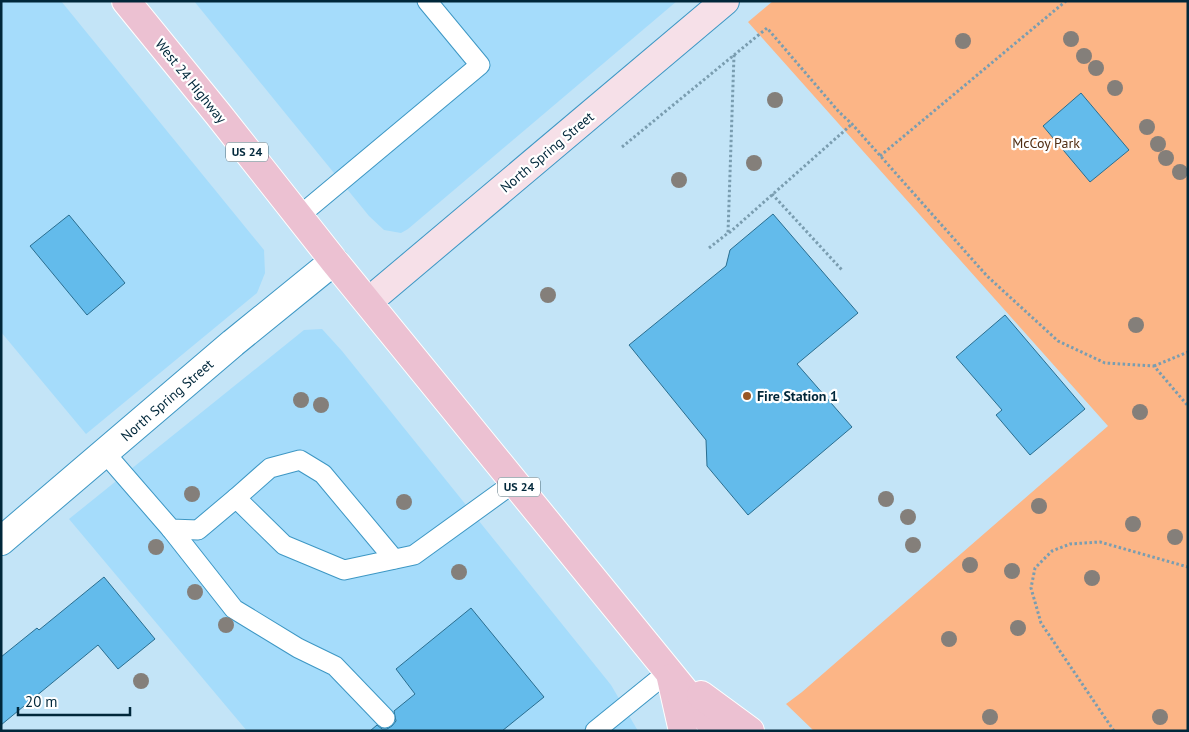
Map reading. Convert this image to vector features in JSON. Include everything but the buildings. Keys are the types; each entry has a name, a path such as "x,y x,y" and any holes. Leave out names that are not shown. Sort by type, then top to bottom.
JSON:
{"main road":[{"name":"West 24 Highway","path":"126,1 368,302"},
{"name":"US 24","path":"368,302 717,731"},
{"path":"669,671 683,731"},
{"path":"669,671 750,731"}],"street":[{"name":"North Spring Street","path":"368,302 725,1"},
{"name":"North Spring Street","path":"1,541 226,350 334,262"}],"lane":[{"path":"298,217 480,65 428,1"},
{"path":"105,453 171,529 234,609 298,648 335,666 385,718"},
{"path":"171,529 198,530 270,468 300,460 323,474 394,559"},
{"path":"236,498 284,545 344,570 414,554 515,482"},
{"path":"595,731 669,671"}],"path":[{"path":"880,156 1066,1"},
{"path":"622,147 767,28 987,276 1058,341 1106,363 1154,366 1188,352"},
{"path":"728,233 734,54"},
{"path":"709,248 852,124"},
{"path":"772,194 842,270"},
{"path":"1154,366 1188,406"},
{"path":"1114,731 1041,623 1031,588 1035,568 1052,551 1070,544 1100,542 1188,567"}],"shaded area":[{"path":"1,1 61,1 264,250 265,273 257,293 86,434 1,332"},
{"path":"194,1 677,1 401,233 384,230 369,216"},
{"path":"322,329 342,351 611,685 638,731 247,731 69,519 304,330"}],"green space":[{"name":"McCoy Park","path":"773,1 1188,1 1188,731 814,731 786,704 1108,426 748,22"}],"place":[{"name":"Fire Station 1","path":"747,396"}]}
